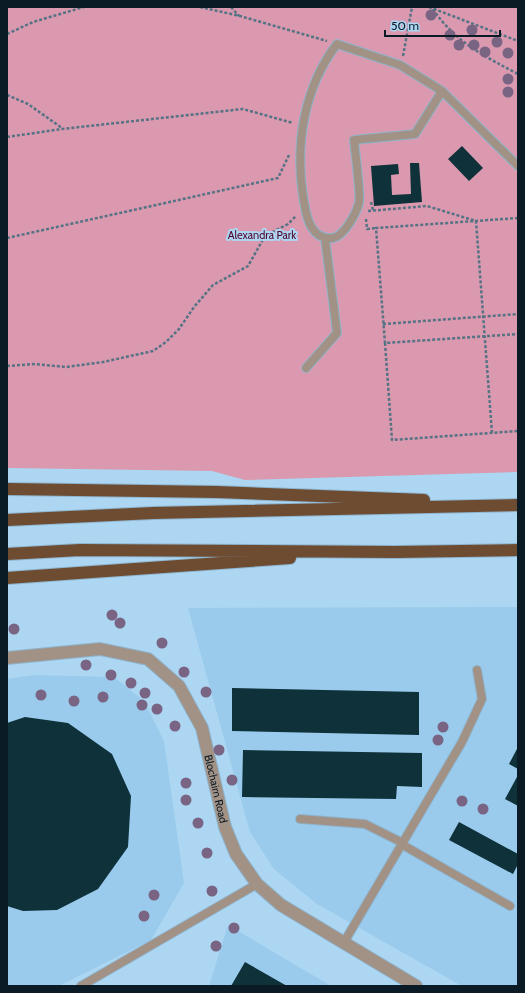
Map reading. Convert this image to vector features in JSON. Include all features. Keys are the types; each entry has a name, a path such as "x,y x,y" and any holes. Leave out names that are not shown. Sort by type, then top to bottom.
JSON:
{"highway":[{"path":"7,489 217,492 518,504"},
{"path":"7,520 146,513 518,504"},
{"path":"7,554 80,550 395,552 518,550"},
{"path":"7,578 395,552"}],"street":[{"name":"Blochairn Road","path":"7,658 100,649 148,659 179,686 202,728 225,827 236,854 257,884 281,905 343,944 416,986"}],"lane":[{"path":"442,91 415,134 354,140 359,202 345,231 334,238 325,238 317,235 311,227 305,208 297,145 308,101 324,60 337,44 400,65 442,91 518,166"},
{"path":"306,368 337,333 325,238"},
{"path":"343,944 401,843 462,742 482,699 477,670"},
{"path":"300,819 365,824 510,906"},
{"path":"82,986 257,884"}],"path":[{"path":"7,34 33,22 84,7"},
{"path":"200,7 240,16 337,44"},
{"path":"231,7 240,16"},
{"path":"400,65 407,39 412,7"},
{"path":"429,7 518,41"},
{"path":"433,9 441,21 470,48 518,74"},
{"path":"7,95 28,104 62,129"},
{"path":"7,137 62,129 243,109 294,123 297,145 278,178 7,238"},
{"path":"476,221 427,206 368,211 365,215 367,229 518,218"},
{"path":"7,366 35,364 66,367 117,359 153,351 166,342 179,329 194,307 213,285 248,266 265,236 288,224 305,208"},
{"path":"476,221 492,433"},
{"path":"376,228 392,440 518,431"},
{"path":"383,324 518,314"},
{"path":"385,343 518,334"}],"shaded area":[{"path":"518,607 518,986 462,986 317,904 274,869 250,832 188,608"},
{"path":"35,675 114,677 144,701 164,741 184,883 151,940 59,986 7,986 7,679"},
{"path":"228,925 331,986 209,986"}],"green space":[{"name":"Alexandra Park","path":"7,7 518,7 518,472 245,480 212,471 7,468"}],"building":[{"path":"462,146 483,168 469,181 448,159"},
{"path":"410,163 419,163 422,202 374,206 371,166 398,164 399,174 391,175 392,195 411,194"},
{"path":"232,688 419,692 419,735 232,731"},
{"path":"25,717 68,723 112,754 131,796 128,847 98,889 57,910 23,911 7,906 7,723"},
{"path":"518,747 518,769 509,764"},
{"path":"243,750 422,753 422,787 397,786 396,799 242,797"},
{"path":"518,775 518,806 505,799"},
{"path":"459,822 518,854 518,864 513,874 449,840"},
{"path":"245,962 287,986 231,986"}]}
